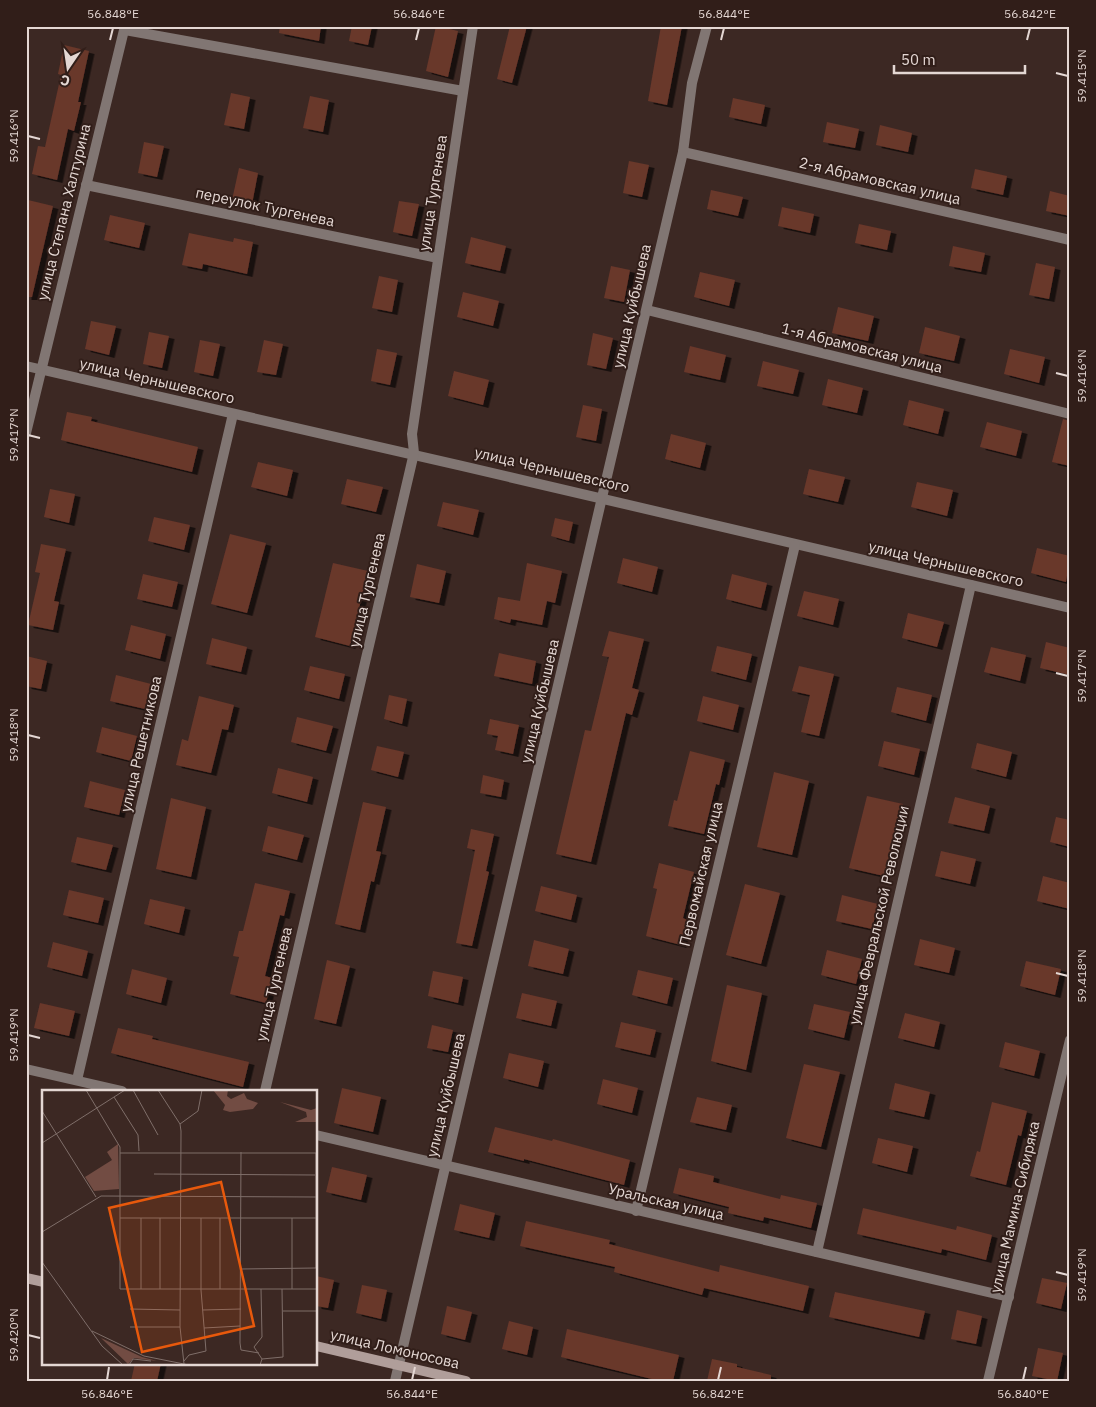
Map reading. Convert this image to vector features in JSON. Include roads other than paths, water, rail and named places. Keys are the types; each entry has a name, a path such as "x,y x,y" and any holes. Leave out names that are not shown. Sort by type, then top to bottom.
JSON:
{"street":[{"name":"улица Тургенева","path":"265,1090 414,453 412,434 473,26"},
{"name":"улица Куйбышева","path":"395,1381 647,310 683,152 692,83 706,26"},
{"path":"125,28 463,91"},
{"name":"улица Степана Халтурина","path":"26,433 125,28"},
{"name":"2-я Абрамовская улица","path":"683,152 1070,240"},
{"name":"переулок Тургенева","path":"86,186 438,258"},
{"name":"1-я Абрамовская улица","path":"647,310 1070,414"},
{"name":"улица Чернышевского","path":"26,366 604,497 1070,608"},
{"name":"улица Решетникова","path":"77,1080 233,414"},
{"name":"Первомайская улица","path":"636,1210 795,544"},
{"name":"улица Февральской Революции","path":"817,1252 971,585"},
{"name":"улица Мамина-Сибиряка","path":"988,1381 1070,1040"},
{"path":"26,1069 118,1090"},
{"name":"Уральская улица","path":"318,1135 1009,1297"},
{"path":"26,1278 42,1282"},
{"name":"улица Ломоносова","path":"318,1346 466,1381"}]}
